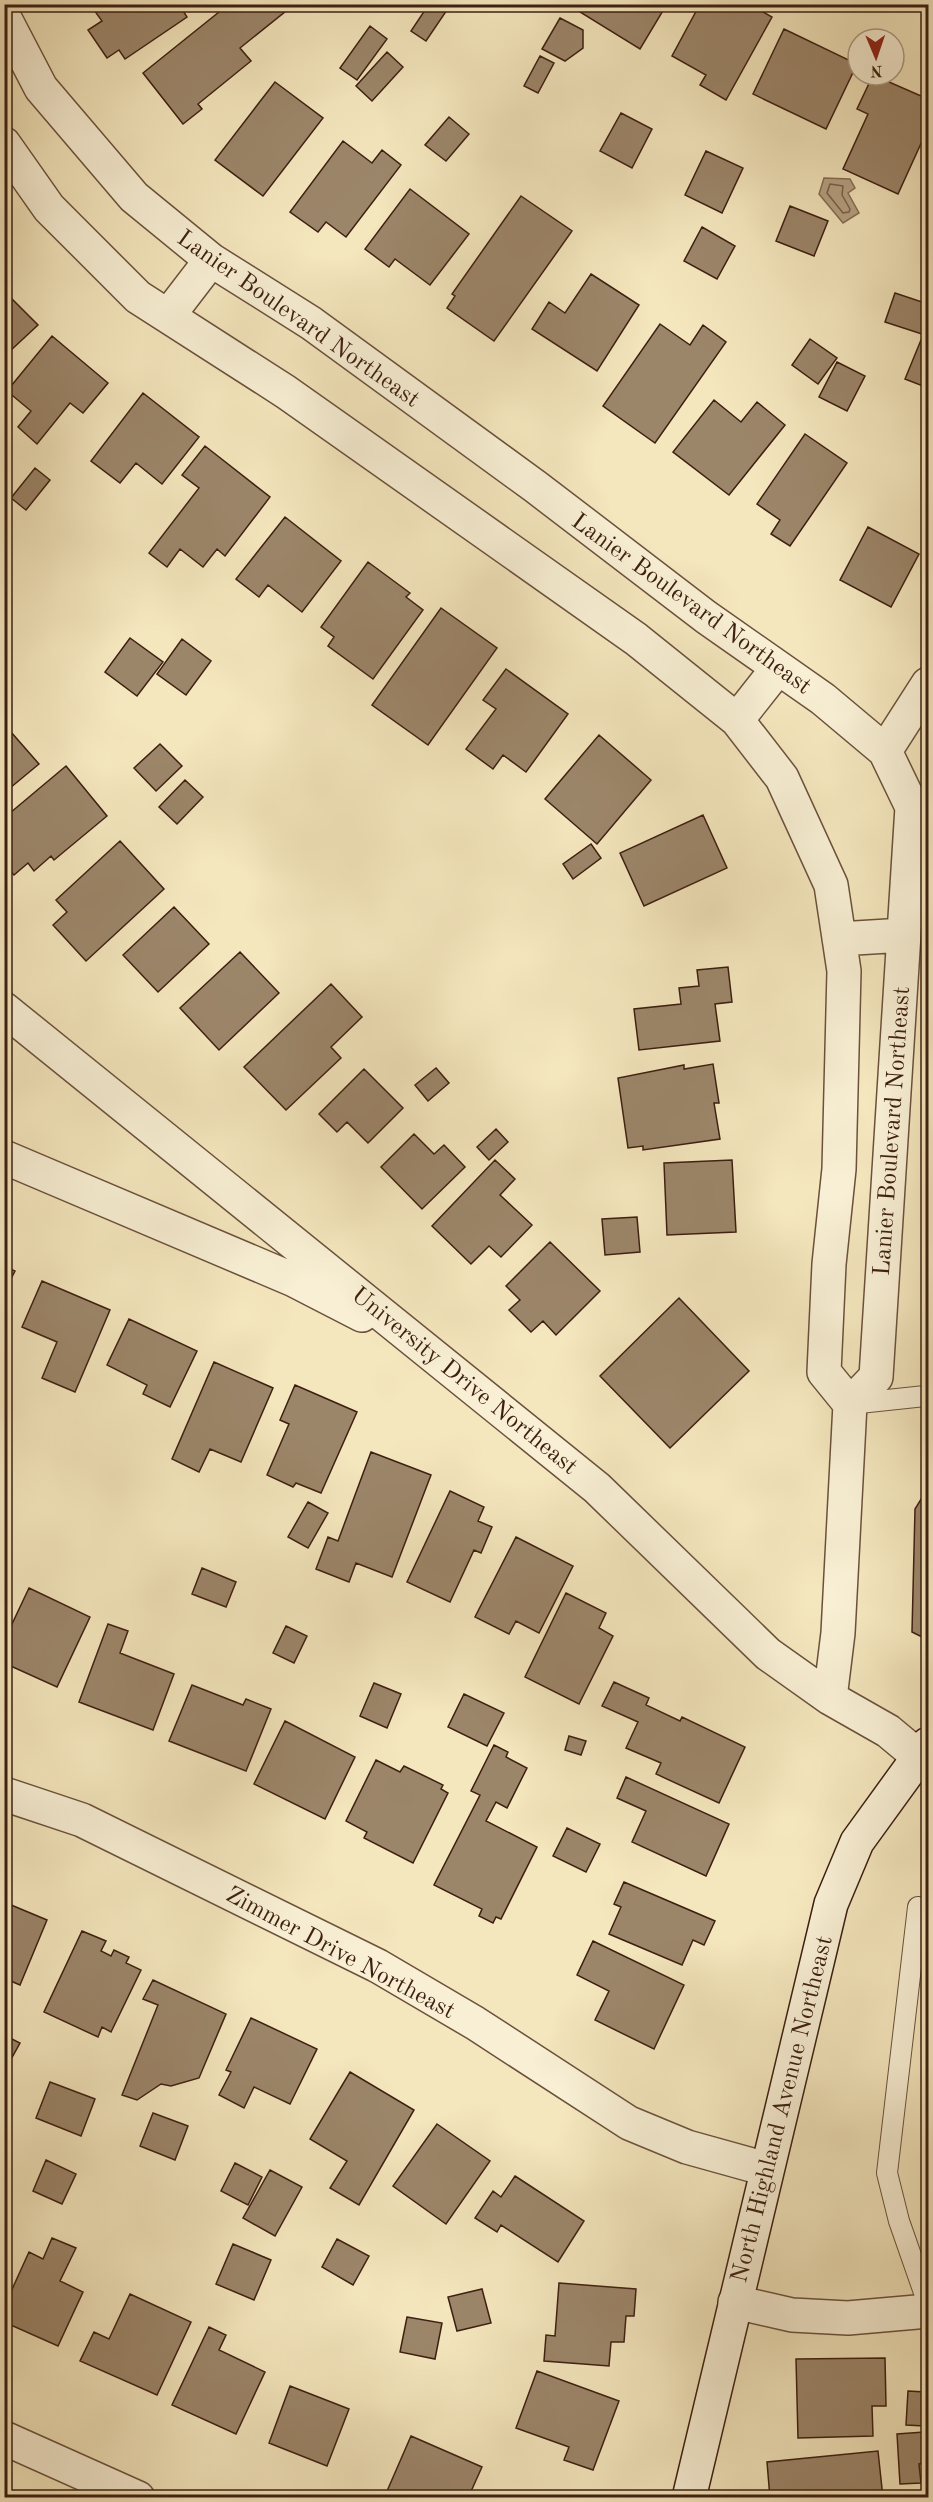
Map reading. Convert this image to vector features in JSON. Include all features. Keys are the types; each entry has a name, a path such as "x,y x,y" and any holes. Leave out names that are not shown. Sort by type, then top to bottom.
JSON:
{"street":[{"name":"Lanier Boulevard Northeast","path":"4,17 41,88 134,196 211,260 311,323 823,699 885,751 912,807 876,1377 850,1404 824,1372 830,1264 839,1169 844,971 831,885 782,778 737,720 627,632 286,392 138,297 49,208 4,144"},
{"path":"168,316 211,260"},
{"path":"737,720 778,668"},
{"path":"885,751 928,684"},
{"path":"839,939 904,935"},
{"name":"University Drive Northeast","path":"4,1009 597,1488 768,1654 831,1698 923,1750"},
{"path":"4,1157 294,1280 364,1316 456,1372"},
{"path":"831,1698 838,1622 850,1404"},
{"name":"North Highland Avenue Northeast","path":"689,2498 831,1904 857,1842 923,1750"},
{"name":"Zimmer Drive Northeast","path":"4,1794 82,1821 378,1966 475,2023 629,2123 687,2147 766,2169"},
{"path":"735,2302 792,2315 848,2318 928,2311"},
{"path":"4,2439 138,2498"}],"lane":[{"path":"850,1404 926,1396"},
{"path":"918,1907 888,2173 899,2221 928,2304"}],"water":[{"path":"824,178 850,179 855,188 848,193 859,213 843,223 819,194"}],"building":[{"path":"103,4 179,4 187,17 125,59 119,50 107,58 88,30 102,21 94,10"},
{"path":"229,4 281,4 286,11 240,48 251,61 198,104 202,109 183,124 143,73"},
{"path":"429,4 439,4 447,10 426,41 411,31"},
{"path":"584,4 667,4 640,49 580,12"},
{"path":"700,4 749,4 772,17 726,100 700,85 706,75 672,56"},
{"path":"560,18 583,30 583,48 565,61 542,49"},
{"path":"370,26 387,39 357,80 340,68"},
{"path":"784,29 846,59 846,87 826,129 753,94"},
{"path":"387,52 403,67 372,101 356,86"},
{"path":"540,56 554,63 538,93 524,86"},
{"path":"275,82 323,118 263,196 215,160"},
{"path":"867,87 900,87 928,99 928,128 898,194 843,169 868,114 857,109"},
{"path":"621,113 652,129 632,168 600,151"},
{"path":"449,117 469,134 446,161 425,145"},
{"path":"343,141 372,163 382,150 401,165 346,237 326,222 318,232 290,212"},
{"path":"706,151 743,168 722,213 685,195"},
{"path":"410,189 469,234 430,285 395,259 389,267 365,249"},
{"path":"521,196 572,231 494,341 447,308 455,296 452,294"},
{"path":"790,206 828,221 814,256 776,241"},
{"path":"702,227 735,246 717,279 684,261"},
{"path":"591,274 639,305 597,371 532,329 549,302 565,313"},
{"path":"4,291 38,325 10,351 4,346"},
{"path":"895,293 928,304 928,336 885,322"},
{"path":"660,324 690,345 703,325 726,342 655,443 603,406"},
{"path":"52,336 108,383 83,413 70,403 37,444 18,427 31,411 7,391"},
{"path":"810,339 837,358 818,384 792,365"},
{"path":"921,340 928,343 928,388 905,379"},
{"path":"837,362 865,376 847,411 819,397"},
{"path":"143,393 199,437 162,484 136,463 120,483 91,461"},
{"path":"714,400 741,422 757,402 785,425 729,495 673,452"},
{"path":"805,434 847,463 790,546 771,534 780,520 757,504"},
{"path":"205,446 270,497 225,556 217,549 203,567 180,549 167,567 149,553 199,488 182,475"},
{"path":"35,468 50,480 26,510 11,498"},
{"path":"285,517 341,561 302,612 268,585 259,597 236,579"},
{"path":"868,527 919,554 891,607 840,580"},
{"path":"368,562 410,593 406,597 423,610 373,679 328,646 334,637 321,627"},
{"path":"441,608 497,648 428,745 372,705"},
{"path":"130,638 163,662 137,696 105,672"},
{"path":"182,639 211,661 186,695 157,674"},
{"path":"506,669 568,714 526,772 503,755 493,769 466,749 496,709 483,700"},
{"path":"4,724 39,764 4,793"},
{"path":"599,735 651,780 597,844 545,799"},
{"path":"160,744 182,766 156,791 134,768"},
{"path":"66,766 107,816 54,860 51,856 34,871 28,863 14,875 4,864 4,818"},
{"path":"185,780 203,797 177,824 159,807"},
{"path":"703,815 727,868 644,906 620,853"},
{"path":"120,841 164,889 86,961 53,925 67,912 56,900"},
{"path":"591,844 601,858 573,879 563,864"},
{"path":"174,907 209,944 158,992 123,955"},
{"path":"240,952 279,993 219,1050 180,1008"},
{"path":"728,967 732,1002 715,1004 720,1041 639,1050 634,1009 681,1004 679,988 699,986 697,970"},
{"path":"331,984 362,1017 331,1047 341,1058 286,1110 244,1067"},
{"path":"713,1064 719,1103 714,1103 720,1139 643,1150 643,1146 628,1148 618,1078 684,1065 684,1069"},
{"path":"436,1068 449,1083 428,1101 415,1085"},
{"path":"364,1069 403,1108 368,1143 347,1122 337,1132 319,1114"},
{"path":"496,1129 508,1142 489,1160 477,1147"},
{"path":"414,1134 434,1154 444,1145 465,1167 422,1209 381,1167"},
{"path":"495,1160 515,1179 500,1195 532,1225 501,1257 489,1246 471,1264 432,1226"},
{"path":"732,1160 736,1232 667,1235 664,1163"},
{"path":"637,1217 640,1252 605,1255 602,1219"},
{"path":"550,1242 600,1291 556,1335 543,1321 531,1332 509,1310 520,1300 506,1286"},
{"path":"4,1266 15,1271 4,1292"},
{"path":"42,1281 110,1310 75,1392 42,1378 57,1342 22,1327"},
{"path":"679,1298 749,1371 670,1448 600,1376"},
{"path":"129,1319 197,1351 170,1407 143,1394 147,1385 107,1365"},
{"path":"214,1362 273,1388 241,1462 210,1449 199,1472 172,1459"},
{"path":"295,1385 357,1412 321,1493 296,1483 293,1487 267,1475 289,1424 280,1420"},
{"path":"371,1452 431,1475 392,1577 356,1563 349,1582 316,1569 328,1537 338,1541"},
{"path":"928,1488 928,1640 912,1632 915,1509"},
{"path":"450,1491 484,1507 478,1521 492,1527 481,1553 474,1550 450,1602 407,1582"},
{"path":"308,1502 328,1513 308,1548 288,1537"},
{"path":"516,1537 573,1566 539,1633 516,1621 509,1634 475,1617"},
{"path":"202,1568 236,1582 226,1607 192,1594"},
{"path":"29,1588 90,1617 57,1687 4,1663 4,1641"},
{"path":"566,1593 606,1613 599,1628 613,1636 579,1704 525,1677"},
{"path":"108,1624 128,1631 120,1653 174,1674 153,1730 79,1702"},
{"path":"286,1626 307,1636 294,1663 273,1653"},
{"path":"614,1682 649,1698 646,1705 680,1721 682,1717 745,1747 719,1803 656,1774 661,1763 626,1748 638,1722 602,1706"},
{"path":"374,1683 401,1694 387,1728 360,1716"},
{"path":"192,1685 243,1705 246,1699 271,1709 246,1771 169,1741"},
{"path":"464,1694 504,1713 487,1746 448,1727"},
{"path":"285,1721 355,1757 325,1819 254,1784"},
{"path":"569,1736 586,1741 581,1755 565,1750"},
{"path":"494,1745 508,1752 506,1757 527,1768 507,1808 496,1802 486,1821 537,1847 501,1919 496,1917 493,1923 479,1916 482,1909 434,1885 480,1795 471,1791"},
{"path":"376,1760 400,1772 404,1766 443,1785 441,1789 448,1793 413,1863 364,1838 367,1832 346,1821"},
{"path":"626,1777 729,1824 706,1876 632,1842 646,1811 617,1798"},
{"path":"567,1828 600,1844 586,1872 553,1856"},
{"path":"624,1882 715,1921 704,1945 693,1940 682,1965 609,1934 621,1907 614,1904"},
{"path":"4,1902 47,1920 20,1985 6,1979 4,1981"},
{"path":"82,1931 106,1941 101,1951 111,1956 114,1950 129,1957 126,1963 141,1970 111,2032 102,2027 98,2037 44,2012"},
{"path":"593,1941 684,1985 654,2049 595,2020 609,1991 577,1975"},
{"path":"153,1980 226,2014 199,2078 171,2086 161,2084 137,2100 122,2095 158,2005 143,1999"},
{"path":"251,2018 317,2049 290,2104 254,2087 244,2108 219,2095 231,2072 226,2070"},
{"path":"4,2035 20,2043 4,2072"},
{"path":"350,2072 414,2110 359,2205 330,2188 347,2161 310,2139"},
{"path":"50,2082 95,2099 81,2136 36,2118"},
{"path":"153,2113 188,2126 175,2160 140,2146"},
{"path":"928,2121 928,2178 925,2178"},
{"path":"437,2124 490,2161 446,2224 393,2186"},
{"path":"46,2160 76,2174 62,2204 33,2191"},
{"path":"235,2163 262,2177 248,2205 221,2191"},
{"path":"270,2170 302,2187 275,2236 243,2218"},
{"path":"515,2176 584,2221 558,2262 501,2225 497,2232 475,2218 493,2191 501,2197"},
{"path":"52,2238 76,2248 60,2281 83,2292 58,2346 4,2322 4,2307 29,2252 43,2259"},
{"path":"337,2239 369,2256 353,2285 322,2267"},
{"path":"233,2244 271,2260 254,2300 216,2284"},
{"path":"559,2283 636,2289 634,2316 626,2316 624,2342 611,2342 609,2366 544,2361 546,2335 555,2336"},
{"path":"482,2289 491,2323 457,2331 448,2297"},
{"path":"130,2294 191,2322 157,2395 80,2361 94,2332 109,2339"},
{"path":"407,2317 442,2323 435,2359 400,2352"},
{"path":"209,2327 226,2335 219,2350 265,2372 236,2434 172,2405"},
{"path":"885,2358 886,2406 872,2406 873,2436 798,2438 796,2359"},
{"path":"537,2371 619,2401 593,2470 564,2460 569,2447 516,2428"},
{"path":"290,2386 349,2409 327,2466 269,2443"},
{"path":"908,2391 925,2392 924,2426 906,2425"},
{"path":"924,2432 926,2463 919,2464 921,2483 900,2484 897,2434"},
{"path":"411,2436 482,2467 468,2498 384,2498"},
{"path":"878,2451 883,2498 770,2498 767,2462"}]}
